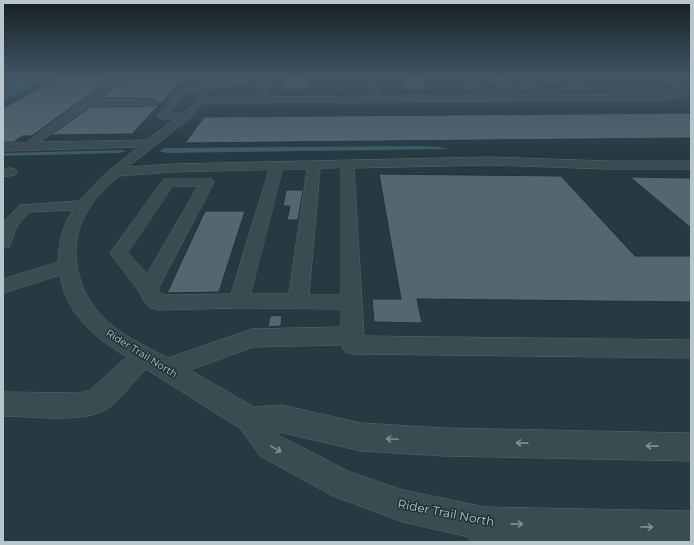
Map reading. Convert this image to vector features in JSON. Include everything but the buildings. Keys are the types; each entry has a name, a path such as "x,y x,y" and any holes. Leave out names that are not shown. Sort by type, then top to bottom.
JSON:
{"street":[{"path":"28,146 87,103 125,102"},
{"name":"Rider Trail North","path":"192,102 152,143 118,172 84,205 70,231 66,266 80,304 95,323 114,338 251,420 270,446 344,485 403,506 486,533 691,528"},
{"path":"439,102 507,105 610,105 634,102"},
{"path":"606,102 610,105"},
{"path":"3,146 152,143"},
{"path":"118,172 173,168 489,161 608,165 691,165"},
{"path":"347,164 353,345 691,349"},
{"path":"298,302 314,165"},
{"path":"239,301 277,166"},
{"path":"148,289 207,182 169,182 119,253 148,289 152,298 158,303 239,301 352,302"},
{"path":"3,243 10,224 25,208 84,205"},
{"path":"3,286 66,266"},
{"path":"165,369 252,338 353,336"},
{"path":"3,404 80,405 98,400 144,356"},
{"path":"251,420 281,418 322,429 369,437 444,442 691,447"}],"water":[{"path":"424,146 449,149 167,153 159,151 164,148"},
{"path":"128,151 119,153 3,156 3,153"}]}
